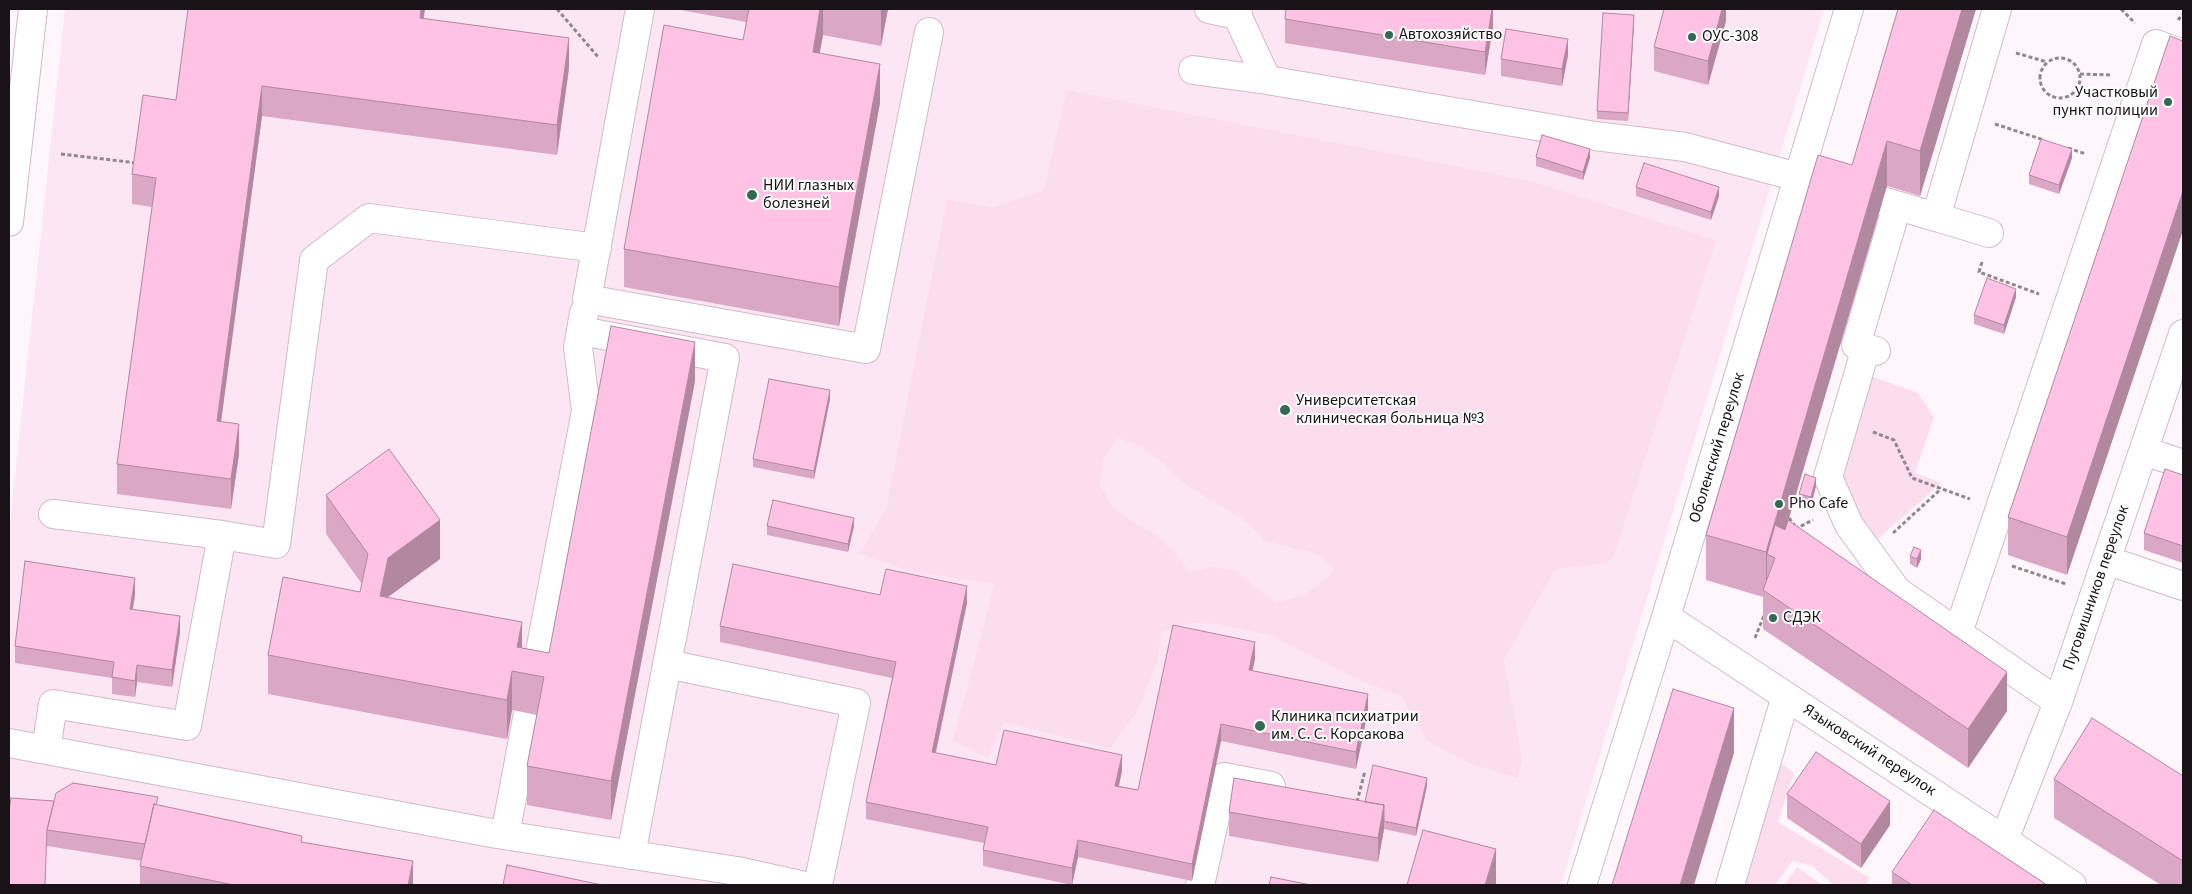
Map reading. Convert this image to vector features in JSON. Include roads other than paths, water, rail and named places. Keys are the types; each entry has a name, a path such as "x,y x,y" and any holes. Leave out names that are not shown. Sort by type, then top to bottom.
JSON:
{"street":[{"path":"9,222 33,9"},
{"path":"505,835 586,411 578,347 640,9"},
{"path":"1209,9 1237,12 1267,80"},
{"name":"Оболенский переулок","path":"1582,885 1666,617 1849,9"},
{"path":"1936,217 1997,9"},
{"path":"587,299 866,349 929,32"},
{"path":"1958,633 2156,44 2183,54"},
{"path":"1193,70 1267,80 1595,136 1685,146 1840,189"},
{"path":"1989,233 1889,204 1856,345 1873,342 1844,421 1828,477 1848,525 1897,591 2058,702"},
{"path":"52,514 222,535 276,544 314,260 369,218 596,248"},
{"path":"581,331 725,358 631,855"},
{"name":"Пуговишников переулок","path":"2004,840 2058,702 2183,334"},
{"path":"2144,451 2183,464"},
{"path":"46,750 53,704 187,726 222,535"},
{"path":"2106,560 2183,586"},
{"name":"Языковский переулок","path":"1666,617 1786,696 1948,818 2004,840 2072,885"},
{"path":"667,664 856,703 818,885"},
{"path":"1730,885 1786,696"},
{"path":"9,743 505,835 631,855 735,878 800,885"},
{"path":"1200,885 1224,777 1300,792"}],"place":[{"name":"Автохозяйство","path":"1389,35"},
{"name":"ОУС-308","path":"1692,37"},
{"name":"Участковый пункт полиции","path":"2168,102"},
{"name":"НИИ глазных болезней","path":"752,195"},
{"name":"Университетская клиническая больница №3","path":"1285,410"},
{"name":"Pho Cafe","path":"1779,504"},
{"name":"СДЭК","path":"1773,618"},
{"name":"Клиника психиатрии им. С. С. Корсакова","path":"1260,726"}]}
